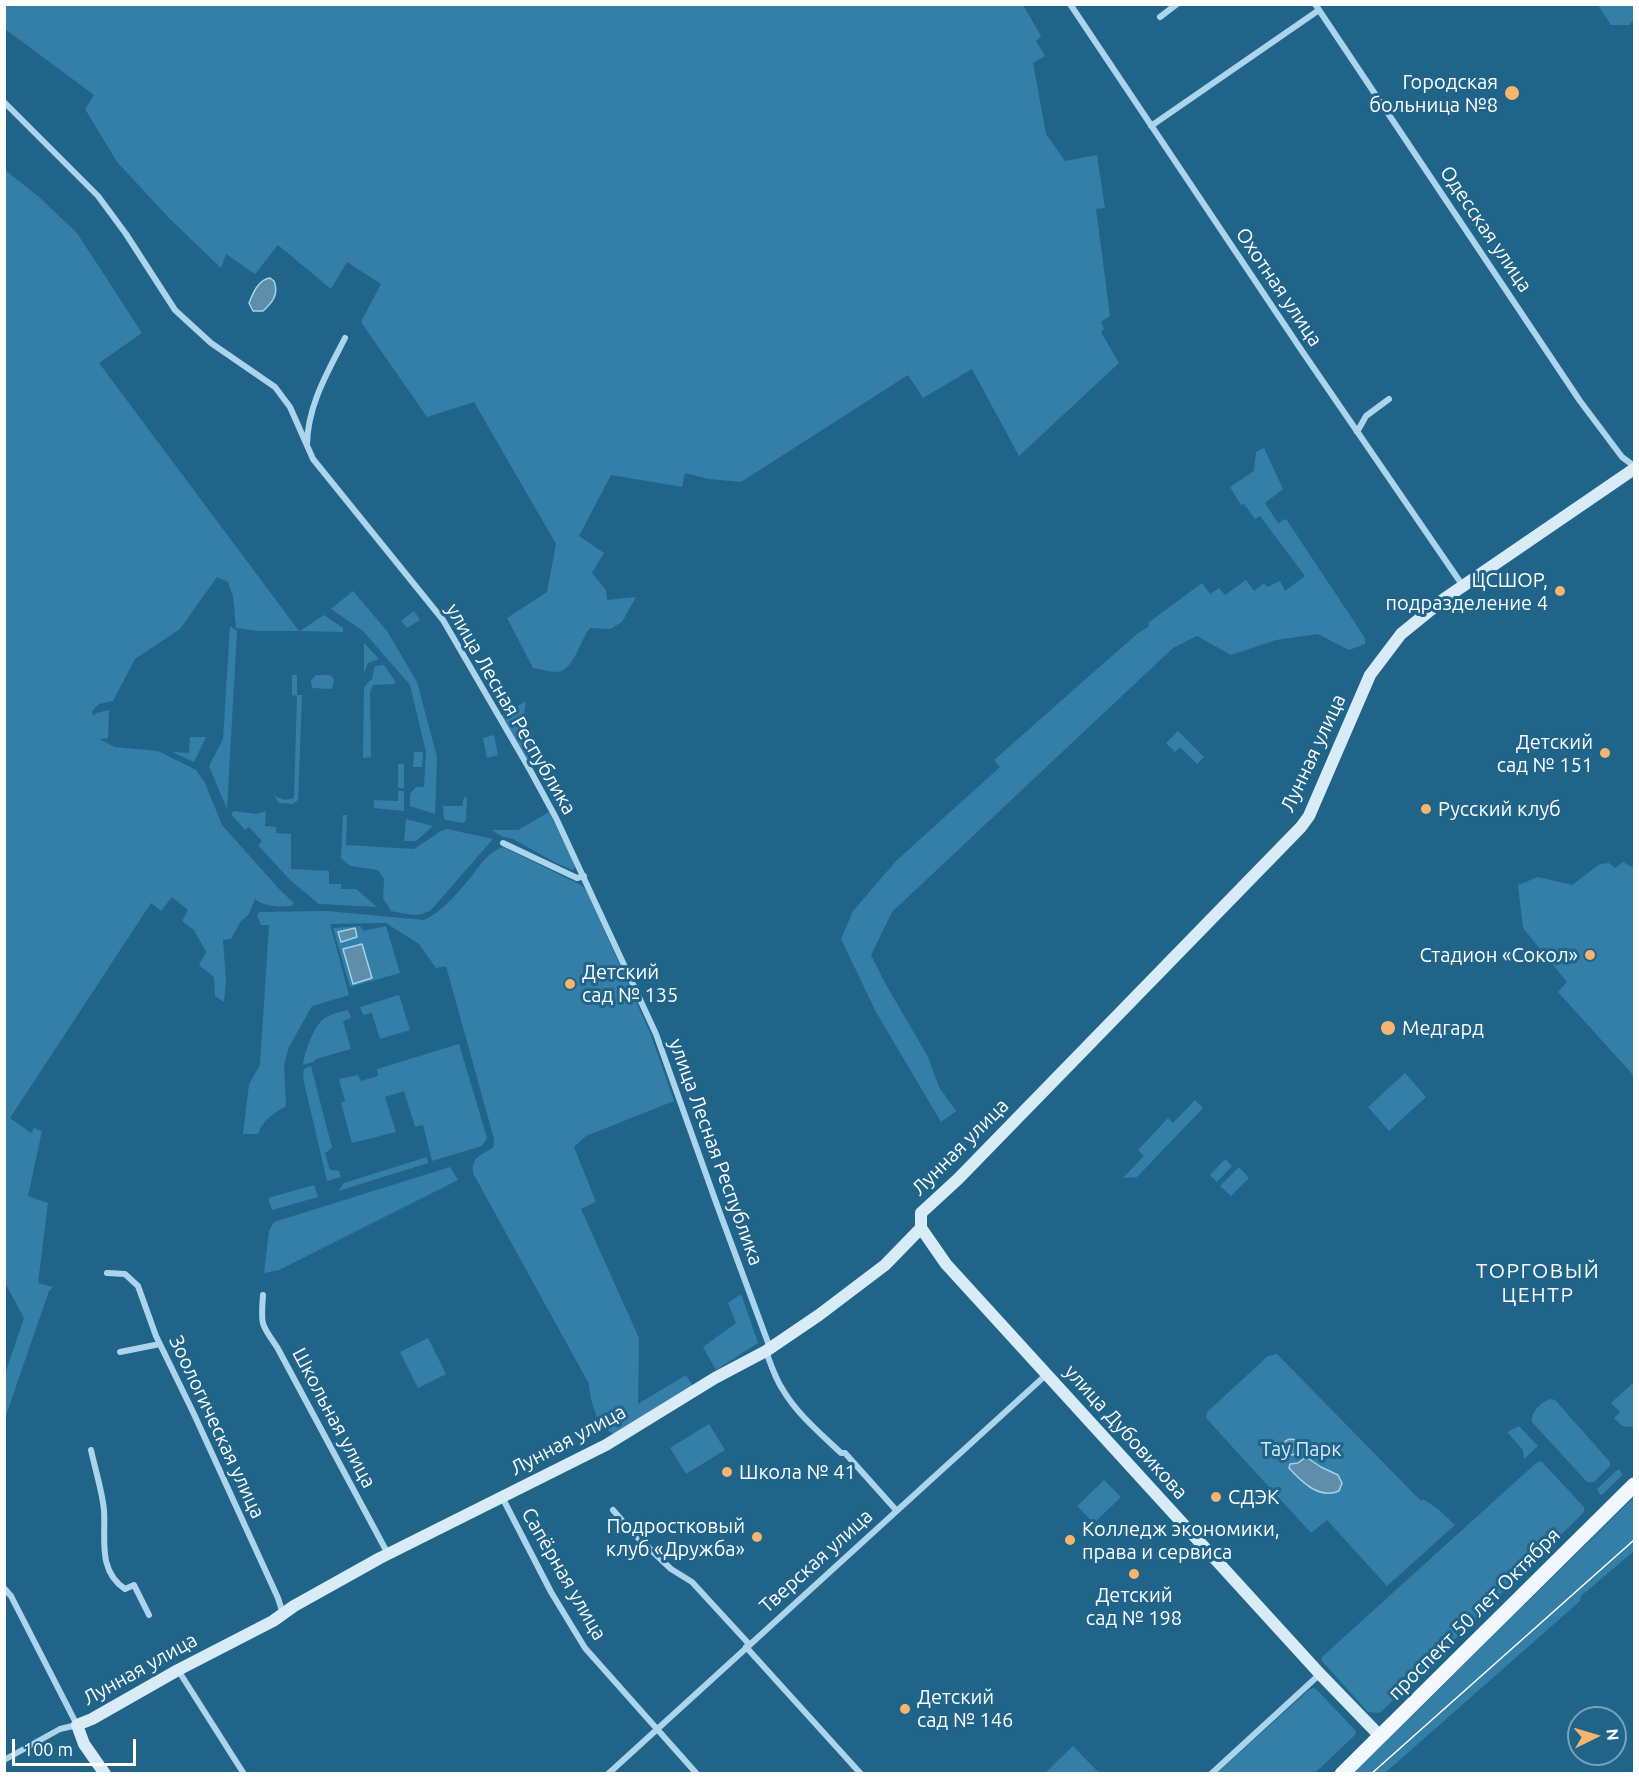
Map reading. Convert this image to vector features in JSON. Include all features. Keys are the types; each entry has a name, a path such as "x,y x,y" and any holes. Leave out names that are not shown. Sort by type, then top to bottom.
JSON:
{"main road":[{"name":"проспект 50 лет Октября","path":"1342,1773 1635,1485"}],"street":[{"name":"Охотная улица","path":"1070,4 1150,126 1463,586"},
{"path":"1160,16 1177,4"},
{"path":"1150,126 1317,7"},
{"name":"Одесская улица","path":"1317,7 1580,401 1622,457 1635,468"},
{"name":"улица Лесная Республика","path":"4,102 98,196 126,234 175,310 211,343 275,387 290,407 307,448 320,468 443,620 530,770 584,876 656,1034 762,1329 771,1369 784,1392 821,1434 845,1454 896,1510"},
{"path":"307,448 310,412 345,338"},
{"path":"1357,432 1366,416 1389,399"},
{"name":"Лунная улица","path":"4,1760 60,1729 92,1719 178,1670 273,1621 388,1554 606,1444 768,1349 819,1315 885,1264 921,1228 921,1213 958,1179 1301,827 1309,816 1370,675 1401,634 1463,586 1635,468"},
{"path":"503,843 577,878 584,876"},
{"name":"улица Дубовикова","path":"921,1228 946,1264 1320,1674 1380,1736"},
{"name":"Зоологическая улица","path":"107,1273 125,1274 138,1286 160,1344 198,1422 278,1598 283,1614"},
{"name":"Школьная улица","path":"263,1295 261,1321 264,1329 277,1347 388,1554"},
{"path":"120,1352 160,1344"},
{"name":"Тверская улица","path":"608,1773 1047,1374"},
{"path":"91,1449 104,1510 102,1536 104,1555 116,1582 125,1589 134,1585 149,1615"},
{"name":"Сапёрная улица","path":"502,1497 550,1592 585,1648 697,1773"},
{"path":"613,1510 632,1532 671,1569 692,1582 861,1773"},
{"path":"4,1588 11,1596 77,1725 84,1744 105,1773"},
{"path":"178,1670 244,1773"},
{"path":"1211,1773 1320,1674"}],"green space":[{"path":"4,5 1023,5 1041,36 1036,41 1045,56 1033,63 1046,134 1065,161 1097,155 1105,208 1096,209 1110,316 1101,322 1104,329 1101,332 1119,363 1019,456 972,369 923,398 908,375 741,482 709,479 685,473 682,487 611,475 579,536 604,553 592,573 606,590 607,600 636,597 622,622 610,629 590,628 574,659 566,668 555,672 533,668 507,618 547,592 556,544 474,402 427,417 361,322 381,284 347,262 331,289 278,245 255,274 226,254 221,268 170,219 117,162 85,109 94,95 5,29"},
{"path":"1598,5 1634,5 1634,20 1629,25 1611,25"},
{"path":"5,170 39,197 77,233 142,333 99,363 299,631 259,631 236,628 233,596 228,582 217,577 180,629 135,659 113,701 99,704 92,711 93,716 109,710 108,738 99,739 115,747 158,751 196,770 205,783 222,825 294,903 292,906 272,906 255,899 249,914 241,921 231,939 223,940 226,981 224,1002 215,996 214,977 199,965 206,952 194,930 182,921 188,910 172,897 161,911 151,903 10,1118 31,1133 34,1128 42,1131 28,1196 48,1203 38,1283 53,1287 49,1291 5,1418 5,1374 24,1318 4,1281"},
{"path":"1264,448 1283,489 1265,503 1278,523 1286,519 1365,638 1365,644 1349,650 1318,634 1276,640 1231,655 1197,636 1173,648 892,912 871,955 928,1057 939,1087 956,1111 941,1122 876,1012 841,939 853,911 896,861 1000,767 994,760 1149,626 1148,623 1202,583 1210,594 1219,588 1225,595 1246,580 1254,591 1264,583 1267,587 1280,581 1285,591 1305,576 1260,516 1255,519 1244,504 1241,505 1230,487 1254,471 1256,452"},
{"path":"353,591 387,631 417,682 437,757 435,814 410,806 410,794 416,787 424,787 426,752 410,685 363,631 331,609"},
{"path":"414,611 420,620 407,628 401,621"},
{"path":"324,615 343,628 343,632 300,631"},
{"path":"230,626 237,631 227,809 209,766 223,739"},
{"path":"364,643 379,659 368,663 364,673"},
{"path":"384,665 396,682 373,685 370,692 371,757 363,758 364,687 372,679 375,666"},
{"path":"292,675 297,675 297,695 302,695 298,800 293,804 279,803 274,796 285,800 294,798 297,696 292,695"},
{"path":"316,675 330,675 334,679 331,689 312,688 311,680"},
{"path":"526,701 521,735 535,738 533,761 529,761 501,716"},
{"path":"1178,731 1204,757 1197,764 1180,747 1175,752 1166,743"},
{"path":"494,735 498,755 487,758 483,738"},
{"path":"190,737 206,737 194,762 172,752 189,753"},
{"path":"414,752 423,752 422,767 413,767"},
{"path":"398,764 404,764 404,788 398,788"},
{"path":"398,791 404,791 404,811 374,808 374,800 398,801"},
{"path":"464,797 467,798 466,820 463,823 446,820 443,806 462,806"},
{"path":"234,811 256,814 266,811 265,826 276,827 276,833 291,834 291,869 329,871 329,884 341,884 341,889 356,889 377,907 319,904 290,880 258,845 262,841 249,827 245,830 231,814"},
{"path":"549,812 572,859 575,868 573,870 491,830 518,830"},
{"path":"343,815 347,815 346,845 414,849 447,829 493,839 431,910 416,915 407,914 391,911 383,898 384,879 378,870 350,866 341,858"},
{"path":"406,819 433,826 416,841 404,841"},
{"path":"503,847 581,885 586,890 651,1035 674,1101 586,1136 574,1147 596,1202 581,1209 639,1338 638,1404 686,1375 694,1388 615,1434 603,1426 599,1420 593,1406 589,1384 474,1175 474,1161 493,1148 494,1139 446,966 436,968 419,944 386,923 330,924 349,995 312,1006 289,1047 284,1065 286,1106 266,1121 258,1134 243,1134 249,1084 260,1065 269,925 261,925 257,915 259,912 327,911 424,920 447,904 487,857"},
{"name":"Стадион «Сокол»","path":"1623,862 1634,868 1634,1076 1558,992 1567,982 1523,928 1518,885 1538,877 1572,885 1600,864 1609,863 1615,868"},
{"path":"360,926 363,931 386,926 400,973 350,987 333,928"},
{"path":"399,995 410,1030 380,1039 372,1013 363,1015 360,1007"},
{"path":"348,1010 351,1018 343,1021 351,1049 303,1065 310,1040 321,1022 330,1015"},
{"path":"459,1044 487,1138 482,1146 432,1161 423,1125 415,1127 404,1091 385,1097 396,1132 352,1143 341,1103 345,1101 339,1079 358,1075 361,1081 378,1076 377,1069"},
{"path":"311,1066 332,1148 325,1153 330,1170 339,1171 341,1177 327,1181 303,1078 304,1069"},
{"path":"1405,1073 1426,1097 1389,1131 1368,1107"},
{"path":"1195,1100 1203,1108 1137,1177 1123,1178 1144,1156 1138,1150 1168,1118 1173,1123"},
{"path":"427,1157 428,1163 338,1191 344,1183"},
{"path":"1225,1159 1232,1166 1217,1182 1210,1175"},
{"path":"450,1167 458,1180 279,1270 264,1273 269,1231 274,1222"},
{"path":"1239,1167 1249,1178 1231,1196 1220,1186"},
{"path":"314,1185 318,1197 272,1210 268,1198"},
{"path":"741,1294 758,1343 716,1370 703,1347 736,1323 728,1303"},
{"path":"428,1338 446,1374 418,1388 400,1352"},
{"name":"Тау Парк","path":"1277,1354 1421,1501 1423,1499 1438,1509 1455,1525 1387,1586 1327,1520 1311,1533 1206,1418 1207,1412 1268,1356"},
{"path":"1634,1382 1634,1427 1622,1426 1614,1418 1620,1412 1611,1403"},
{"path":"1551,1399 1555,1400 1610,1462 1610,1466 1594,1482 1587,1482 1532,1422 1537,1408"},
{"path":"709,1424 725,1450 686,1474 670,1448"},
{"path":"1519,1426 1538,1446 1524,1459 1523,1450 1507,1432"},
{"path":"1541,1461 1584,1507 1584,1512 1380,1713 1368,1712 1322,1661 1322,1657 1536,1463"},
{"path":"1617,1470 1620,1470 1622,1475 1600,1495 1597,1489"},
{"path":"1104,1480 1121,1497 1094,1523 1077,1506"},
{"path":"1634,1497 1634,1553 1581,1596 1580,1601 1385,1773 1354,1773"},
{"path":"1313,1688 1355,1730 1356,1734 1315,1773 1217,1773 1309,1690"},
{"path":"1073,1746 1099,1773 1045,1773"}],"shaded area":[{"path":"270,278 274,281 276,290 274,298 263,311 253,311 249,303 254,291 262,281"},
{"path":"355,928 357,937 341,942 338,932"},
{"path":"362,944 372,978 353,984 343,949"},
{"path":"1291,1439 1297,1441 1299,1447 1297,1453 1291,1455 1285,1453 1283,1447 1285,1441"},
{"path":"1306,1457 1338,1475 1342,1483 1339,1491 1324,1493 1311,1488 1289,1468 1290,1464 1298,1463"}],"tram line":[{"path":"1371,1774 1634,1540"}],"place":[{"name":"Городская больница №8","path":"1512,93"},
{"name":"ЦСШОР, подразделение 4","path":"1560,591"},
{"name":"Детский сад № 151","path":"1605,753"},
{"name":"Русский клуб","path":"1426,809"},
{"name":"Стадион «Сокол»","path":"1590,955"},
{"name":"Детский сад № 135","path":"570,984"},
{"name":"Медгард","path":"1388,1028"},
{"name":"Школа № 41","path":"727,1472"},
{"name":"СДЭК","path":"1216,1497"},
{"name":"Подростковый клуб «Дружба»","path":"757,1537"},
{"name":"Колледж экономики, права и сервиса","path":"1070,1540"},
{"name":"Детский сад № 198","path":"1134,1574"},
{"name":"Детский сад № 146","path":"905,1709"}],"district":[{"name":"ТОРГОВЫЙ ЦЕНТР","path":"1538,1283"}]}
